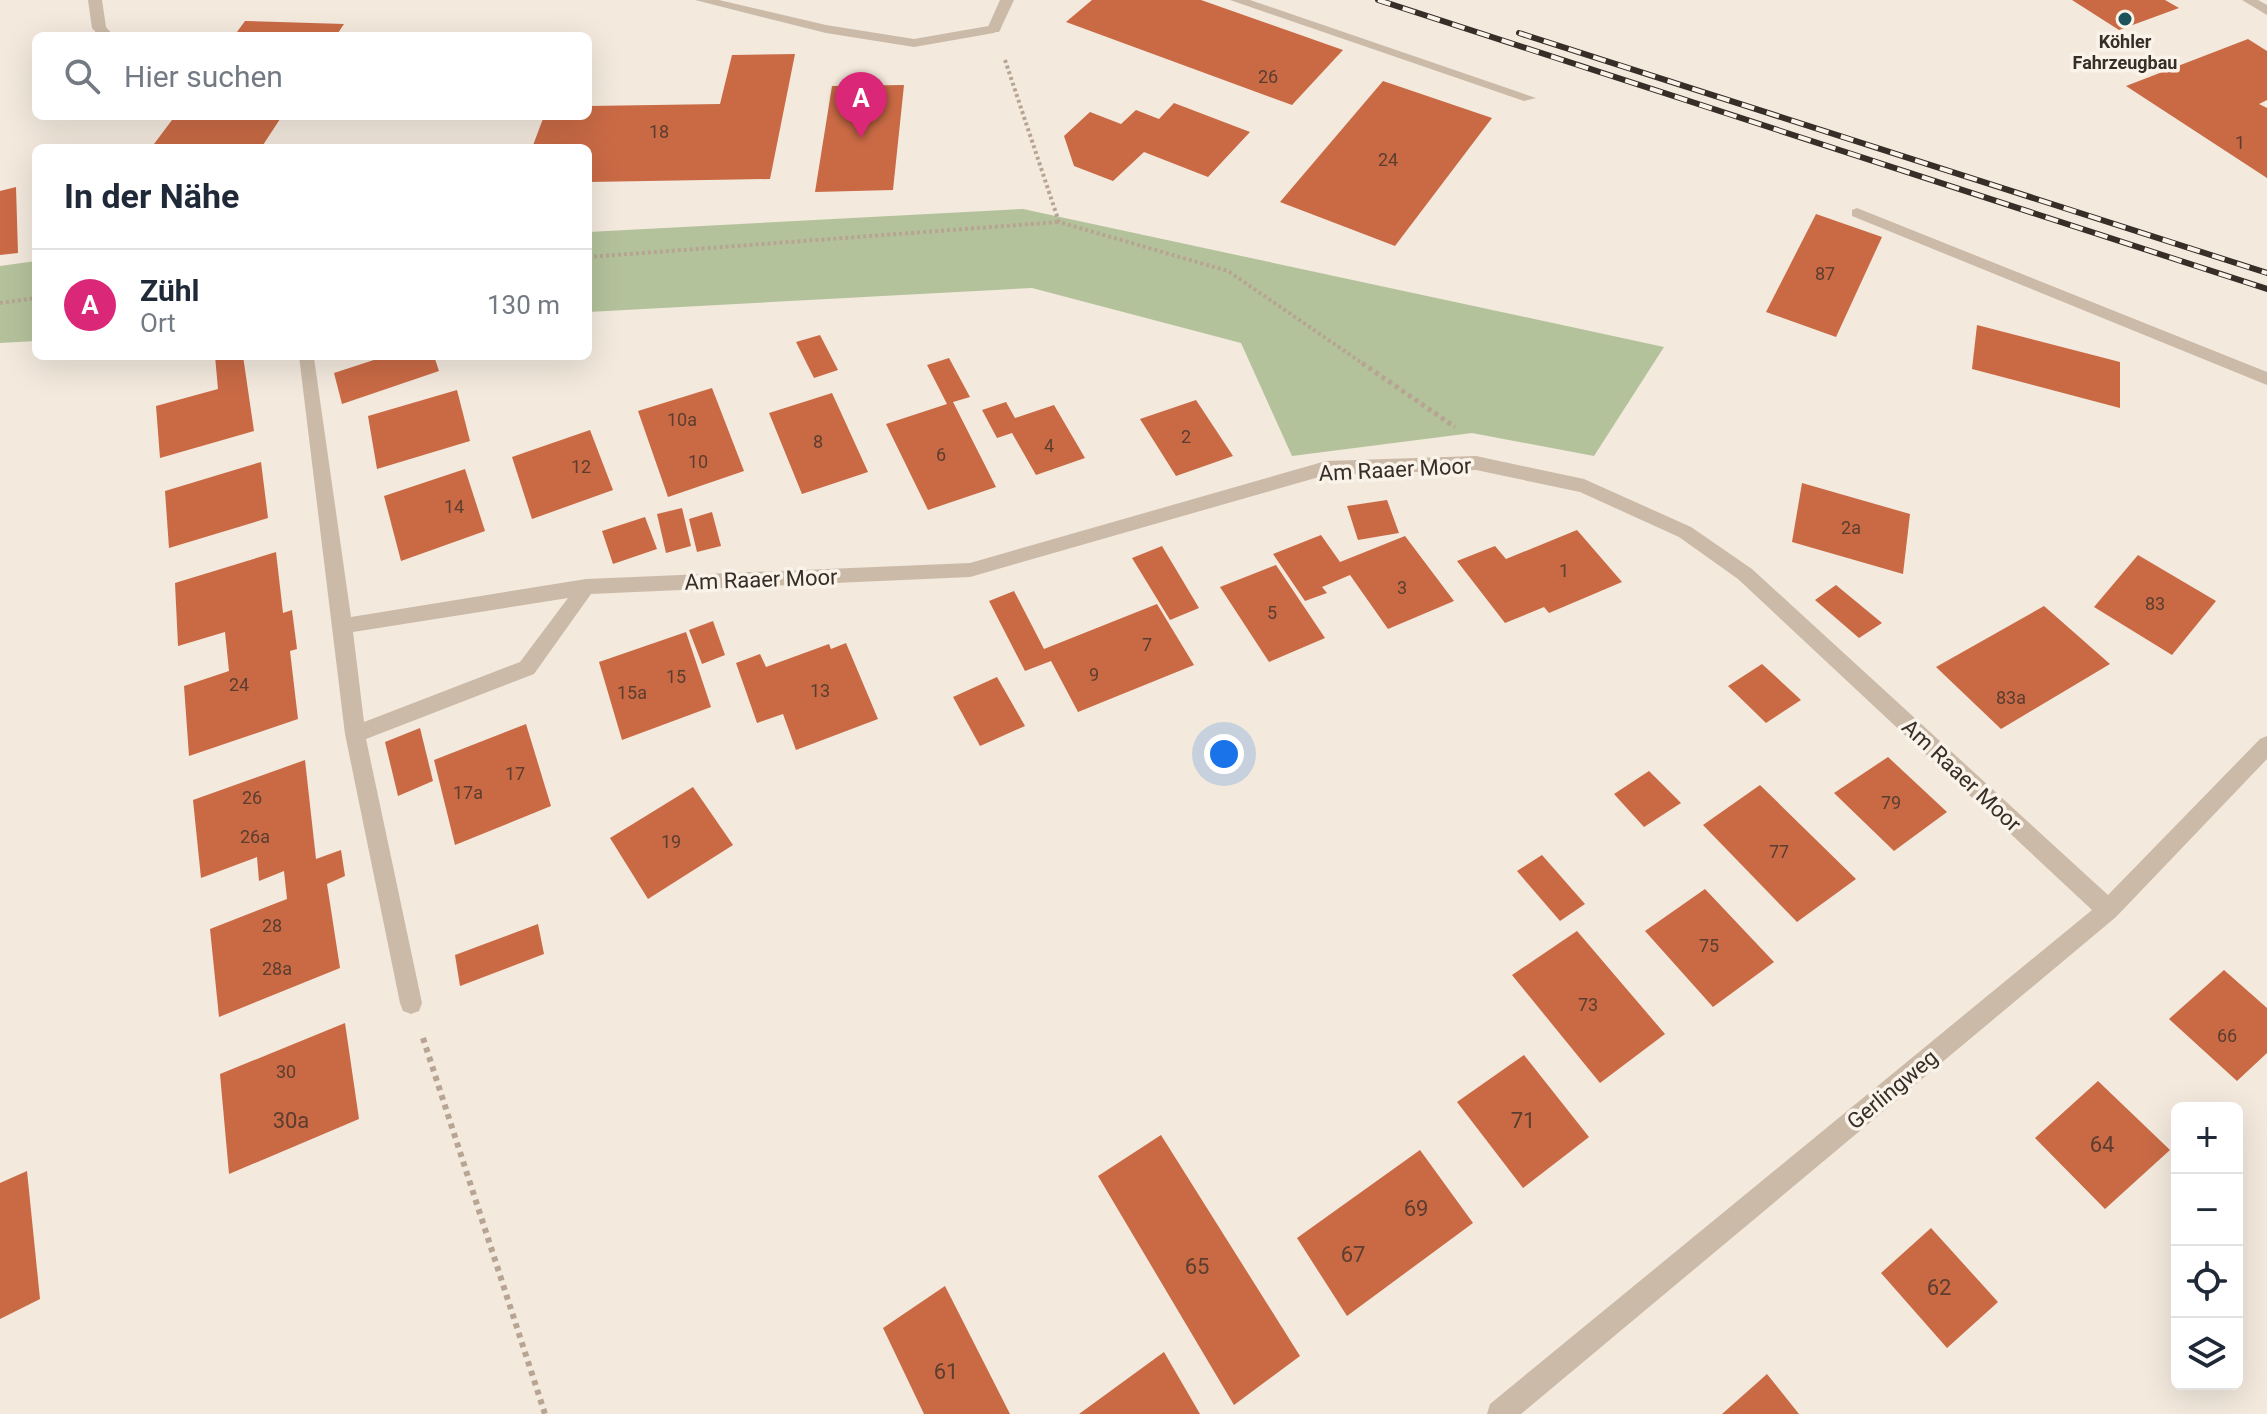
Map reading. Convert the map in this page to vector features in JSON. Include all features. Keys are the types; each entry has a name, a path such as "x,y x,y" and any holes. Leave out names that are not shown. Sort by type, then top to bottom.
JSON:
{"street":[{"path":"95,0 99,28 103,32"},
{"path":"702,0 826,29 914,43 994,29 1007,0"},
{"path":"1237,0 1529,98"},
{"path":"2249,0 2267,11"},
{"path":"1857,213 2267,379"},
{"path":"306,360 355,734 411,1003"},
{"name":"Am Raaer Moor","path":"343,626 586,587 970,570 1326,468 1476,463 1584,486 1697,540 1745,574 2108,910"},
{"path":"355,734 527,668 586,587"},
{"name":"Gerlingweg","path":"1500,1414 2108,910 2267,745"}],"path":[{"path":"994,29 1059,222"},
{"path":"592,257 1059,222 1228,271 1472,438 1476,463"},
{"path":"0,303 32,299"},
{"path":"411,1003 545,1414"}],"green space":[{"path":"1023,209 1664,347 1594,456 1472,433 1292,456 1241,343 1032,288 592,312 592,232"},
{"path":"32,262 32,341 0,343 0,266"}],"building":[{"path":"1092,0 1201,0 1343,50 1292,105 1066,22"},
{"name":"Köhler Fahrzeugbau","path":"2072,0 2165,0 2179,8 2119,30"},
{"path":"245,21 344,24 339,32 237,32"},
{"path":"2248,39 2267,51 2267,100 2259,104 2267,108 2267,178 2126,86"},
{"path":"795,54 770,179 592,182 592,144 534,144 542,120 592,120 592,106 720,104 732,55"},
{"path":"1383,81 1492,118 1395,246 1280,202"},
{"path":"904,85 893,190 815,192 832,86"},
{"path":"1174,103 1250,132 1208,177 1144,152 1113,181 1074,166 1064,136 1090,112 1121,124 1136,110 1159,119"},
{"path":"172,120 279,120 264,144 154,144"},
{"path":"16,187 18,253 0,255 0,191"},
{"path":"1816,214 1882,237 1836,337 1766,312"},
{"path":"1977,325 2120,362 2120,408 1972,369"},
{"path":"820,335 838,370 814,378 796,342"},
{"path":"949,358 970,397 953,402 996,487 928,510 886,424 947,404 927,365"},
{"path":"215,360 244,360 254,431 160,458 156,406 218,389"},
{"path":"374,360 435,360 439,371 342,404 334,373"},
{"path":"712,388 744,471 668,497 638,411"},
{"path":"457,390 470,441 377,469 368,416"},
{"path":"832,393 868,472 802,494 769,413"},
{"path":"1196,400 1233,456 1176,476 1140,419"},
{"path":"1006,402 1015,418 1054,405 1085,458 1036,475 1012,433 997,438 982,410"},
{"path":"590,430 613,490 532,519 512,457"},
{"path":"261,462 268,518 169,548 165,491"},
{"path":"465,469 485,531 401,561 384,496"},
{"path":"1802,483 1910,514 1903,574 1792,542"},
{"path":"1387,500 1399,533 1358,540 1347,506"},
{"path":"682,508 691,546 666,553 657,514"},
{"path":"712,512 721,546 697,552 689,519"},
{"path":"645,517 657,549 613,564 602,531"},
{"path":"1577,530 1622,582 1549,613 1544,607 1505,623 1457,561 1495,546 1506,559"},
{"path":"1321,535 1340,562 1405,536 1454,601 1388,629 1350,575 1322,587 1327,593 1305,601 1273,554"},
{"path":"1162,546 1199,608 1170,620 1132,558"},
{"path":"276,552 283,613 292,610 297,649 290,651 298,719 189,756 184,686 229,671 225,632 178,646 175,583"},
{"path":"2138,555 2216,601 2172,655 2094,607"},
{"path":"1276,565 1325,638 1269,662 1220,587"},
{"path":"1836,585 1882,623 1859,638 1815,600"},
{"path":"1014,591 1044,649 1157,604 1194,665 1078,712 1051,661 1025,671 989,601"},
{"path":"2044,606 2110,664 2001,729 1936,667"},
{"path":"713,621 725,655 702,664 689,630"},
{"path":"686,632 711,707 622,740 599,662"},
{"path":"846,643 878,719 796,750 783,714 757,723 736,663 760,654 766,667 829,644 831,649"},
{"path":"1762,664 1801,700 1766,723 1728,686"},
{"path":"997,677 1025,726 980,746 953,697"},
{"path":"526,724 551,806 455,845 434,760"},
{"path":"420,728 433,781 398,796 385,742"},
{"path":"1888,757 1947,812 1894,851 1834,793"},
{"path":"305,760 316,859 341,850 345,876 327,884 340,968 219,1017 210,929 287,899 284,871 259,881 257,857 201,878 193,800"},
{"path":"1649,771 1681,803 1644,827 1614,794"},
{"path":"1760,785 1856,879 1797,922 1703,825"},
{"path":"693,787 733,845 648,899 610,838"},
{"path":"1542,855 1585,904 1560,921 1517,871"},
{"path":"1705,889 1774,962 1713,1007 1645,931"},
{"path":"538,924 544,954 460,986 455,955"},
{"path":"1577,931 1665,1034 1600,1083 1512,975"},
{"path":"2224,970 2267,1008 2267,1053 2237,1081 2169,1019"},
{"path":"345,1023 359,1119 229,1174 220,1074"},
{"path":"1524,1055 1589,1137 1523,1188 1457,1102"},
{"path":"2098,1081 2170,1150 2105,1209 2035,1138"},
{"path":"1161,1135 1300,1356 1234,1405 1098,1176"},
{"path":"1420,1150 1473,1223 1347,1316 1297,1238"},
{"path":"27,1171 40,1299 0,1319 0,1183"},
{"path":"1931,1228 1998,1302 1947,1348 1881,1273"},
{"path":"945,1286 1010,1414 924,1414 883,1328"},
{"path":"1164,1352 1200,1414 1079,1414"},
{"path":"1767,1374 1799,1414 1722,1414"}],"railway":[{"path":"1378,0 2267,289"},
{"path":"1519,33 2267,273"}],"place":[{"name":"Köhler Fahrzeugbau","path":"2125,19"},
{"name":"Zühl","path":"861,138"}]}
